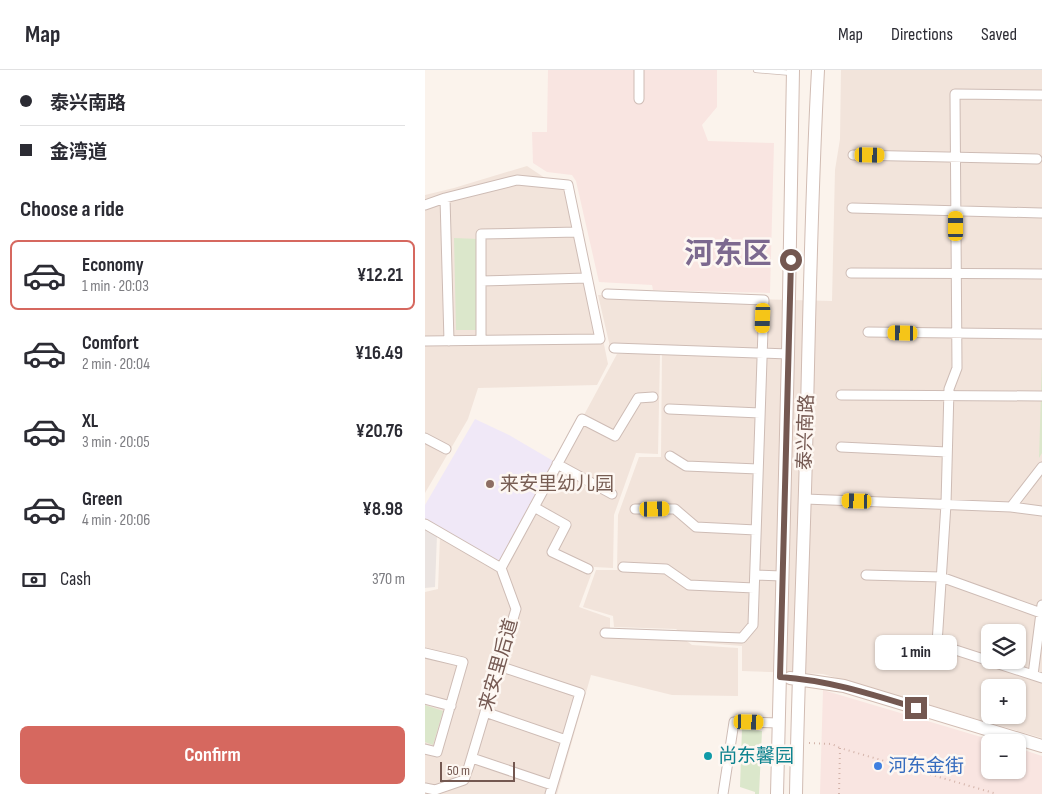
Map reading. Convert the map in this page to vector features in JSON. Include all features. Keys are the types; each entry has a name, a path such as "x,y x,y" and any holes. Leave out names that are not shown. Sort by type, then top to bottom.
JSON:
{"main road":[{"name":"泰兴南路","path":"796,794 798,678 818,70"},
{"name":"泰兴南路","path":"777,794 789,354 793,72"},
{"path":"780,677 798,678 844,686 1042,746"}],"street":[{"path":"639,70 639,99"},
{"path":"866,575 941,577 1041,609 1038,677 937,644 941,577 946,504 949,389 957,368 955,94 1042,95"},
{"path":"853,155 1037,159"},
{"path":"425,205 445,198 517,180 568,185 600,339 425,341"},
{"path":"445,198 449,341"},
{"path":"852,208 1041,213"},
{"path":"481,340 481,234 577,232"},
{"path":"851,273 1042,274"},
{"path":"481,282 587,278"},
{"path":"605,633 742,638 753,625 764,300 607,294"},
{"path":"868,332 1042,334"},
{"path":"614,348 789,354"},
{"path":"841,395 1042,396"},
{"path":"425,524 501,568 582,419 615,436 638,398 653,397"},
{"path":"669,409 760,412"},
{"path":"425,438 446,449"},
{"path":"841,447 947,452"},
{"path":"670,456 686,466 758,469"},
{"path":"557,464 612,494"},
{"path":"1011,507 1042,467"},
{"path":"805,500 1011,507 1042,511"},
{"path":"534,507 567,525 552,552 588,569"},
{"path":"635,509 675,509 696,527 756,530"},
{"path":"623,567 666,568 689,585 754,588"},
{"name":"来安里后道","path":"425,788 435,790 464,780 516,609 501,568"},
{"path":"755,575 782,576"},
{"path":"425,653 463,662 437,752 425,749"},
{"path":"471,758 551,790 580,693 499,666"},
{"path":"425,699 451,706"},
{"path":"485,712 566,740"},
{"path":"723,794 734,722 779,723"}],"lane":[{"path":"756,70 793,72"}],"path":[{"path":"797,742 832,744 997,794"},
{"path":"839,794 841,748"}],"shaded area":[{"path":"548,70 717,70 717,107 702,125 708,141 774,143 770,293 653,290 652,285 599,282 576,181 572,175 547,172 533,163 532,132 547,132"},
{"path":"841,70 1042,70 1042,738 994,724 1026,724 1026,679 981,679 981,720 823,674 742,671 742,646 693,642 676,629 614,627 613,616 583,607 596,570 617,570 618,515 639,457 661,457 662,351 611,351 598,295 832,301 835,170 840,139"},
{"path":"527,166 545,178 571,182 608,364 597,385 478,388 468,419 425,493 425,195"},
{"path":"617,354 660,354 658,454 636,453 614,515 613,568 594,567 579,607 610,618 610,630 676,633 692,645 738,648 738,696 672,695 591,675 557,794 425,794 425,592 438,589 440,537 499,572"},
{"name":"来安里幼儿园","path":"475,419 509,435 555,462 500,563 425,520 425,505"},
{"path":"425,528 437,535 435,587 425,588"},
{"path":"823,690 981,737 981,779 1026,779 1026,751 1042,756 1042,794 820,794"}],"green space":[{"path":"454,238 479,239 480,330 456,330"},
{"path":"1042,360 1042,453 1039,458"},
{"path":"425,705 443,711 433,745 425,742"},
{"path":"742,729 762,731 759,794 740,787"}],"place":[{"name":"来安里幼儿园","path":"490,484"},
{"name":"尚东馨园","path":"708,756"},
{"name":"河东金街","path":"878,766"}],"district":[{"name":"河东区","path":"728,254"}],"route":[{"path":"791,260 780,677 798,678 844,686 916,708"}]}
